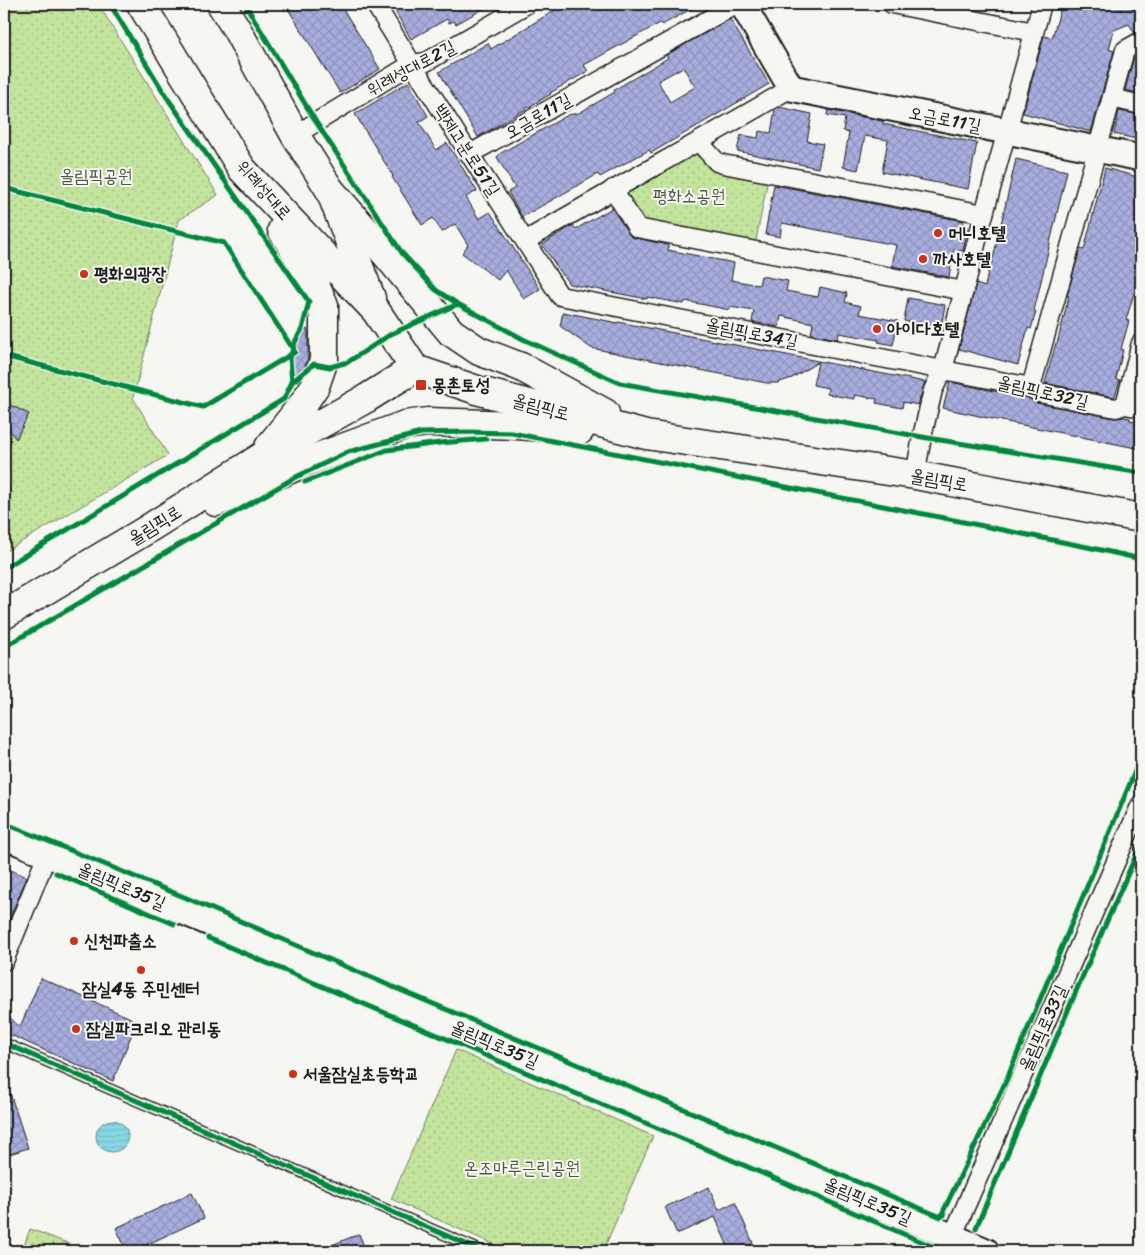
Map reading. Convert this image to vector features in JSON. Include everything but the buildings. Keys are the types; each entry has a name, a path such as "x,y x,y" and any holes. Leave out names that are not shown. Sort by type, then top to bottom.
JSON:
{"main road":[{"name":"위례성대로","path":"141,4 242,168 376,311 415,370"},
{"name":"위례성대로","path":"220,4 236,28 295,135 330,190 376,311"},
{"path":"242,168 309,272 324,305 324,360 315,386 260,458"},
{"path":"330,190 451,332 479,351 521,367 646,435"},
{"name":"올림픽로","path":"4,615 143,532 260,458 415,370 480,391 646,435 915,476 1141,518"},
{"path":"143,532 229,497 308,461 405,425 428,422 646,435"}],"street":[{"name":"백제고분로51길","path":"376,4 412,64 560,296"},
{"name":"위례성대로2길","path":"295,135 412,64 426,62 527,4"},
{"name":"오금로11길","path":"470,154 736,4"},
{"path":"525,241 791,88 742,4"},
{"path":"892,4 1034,32"},
{"path":"915,476 933,390 943,370 1042,4"},
{"path":"1031,387 1125,50 1141,41"},
{"name":"오금로11길","path":"791,88 1141,158"},
{"path":"1112,98 1141,104"},
{"path":"699,142 717,162 722,164 984,214"},
{"path":"613,189 637,228 964,292"},
{"name":"올림픽로34길","path":"560,296 943,370"},
{"path":"1133,406 1141,343"},
{"name":"올림픽로32길","path":"943,370 1031,387 1039,393 1116,408 1133,406"},
{"name":"올림픽로33길","path":"949,1244 1141,804"},
{"name":"올림픽로35길","path":"4,836 949,1244 986,1251"},
{"path":"4,961 47,855"}],"lane":[{"path":"4,1043 482,1251"}],"green space":[{"name":"올림픽공원","path":"4,4 98,4 218,195 179,220 133,398 168,455 4,552"},
{"name":"평화소공원","path":"692,153 702,156 710,168 768,179 755,245 641,223 626,199 629,188"},
{"name":"온조마루근린공원","path":"456,1050 653,1136 603,1251 509,1251 391,1199"},
{"path":"30,1229 70,1244 67,1251 22,1251"}],"water":[{"path":"112,1120 124,1124 128,1136 124,1148 112,1152 100,1148 96,1136 100,1124"}],"cycle path":[{"path":"110,4 166,96 309,302 302,329 290,358 292,382"},
{"path":"245,4 316,122 402,253 436,290 523,339 620,383 922,437 1141,473"},
{"path":"4,188 224,243 295,352 203,407 4,356"},
{"path":"4,568 284,399 292,382 314,364 330,367 348,362 391,334 458,304"},
{"path":"4,647 294,478 348,452 421,433 512,433 939,517 1141,559"},
{"path":"305,482 387,450 486,439"},
{"path":"942,1214 1006,1081 1141,757"},
{"path":"4,823 189,899 393,987 941,1217 944,1215"},
{"path":"976,1228 1077,989 1141,844"},
{"path":"56,873 174,924"},
{"path":"208,938 936,1248"},
{"path":"4,1043 482,1251"}],"place":[{"name":"머니호텔","path":"938,233"},
{"name":"까사호텔","path":"923,259"},
{"name":"평화의광장","path":"84,274"},
{"name":"아이다호텔","path":"877,329"},
{"name":"몽촌토성","path":"421,385"},
{"name":"신천파출소","path":"74,941"},
{"name":"잠실4동 주민센터","path":"141,970"},
{"name":"잠실파크리오 관리동","path":"76,1029"},
{"name":"서울잠실초등학교","path":"293,1074"}]}
